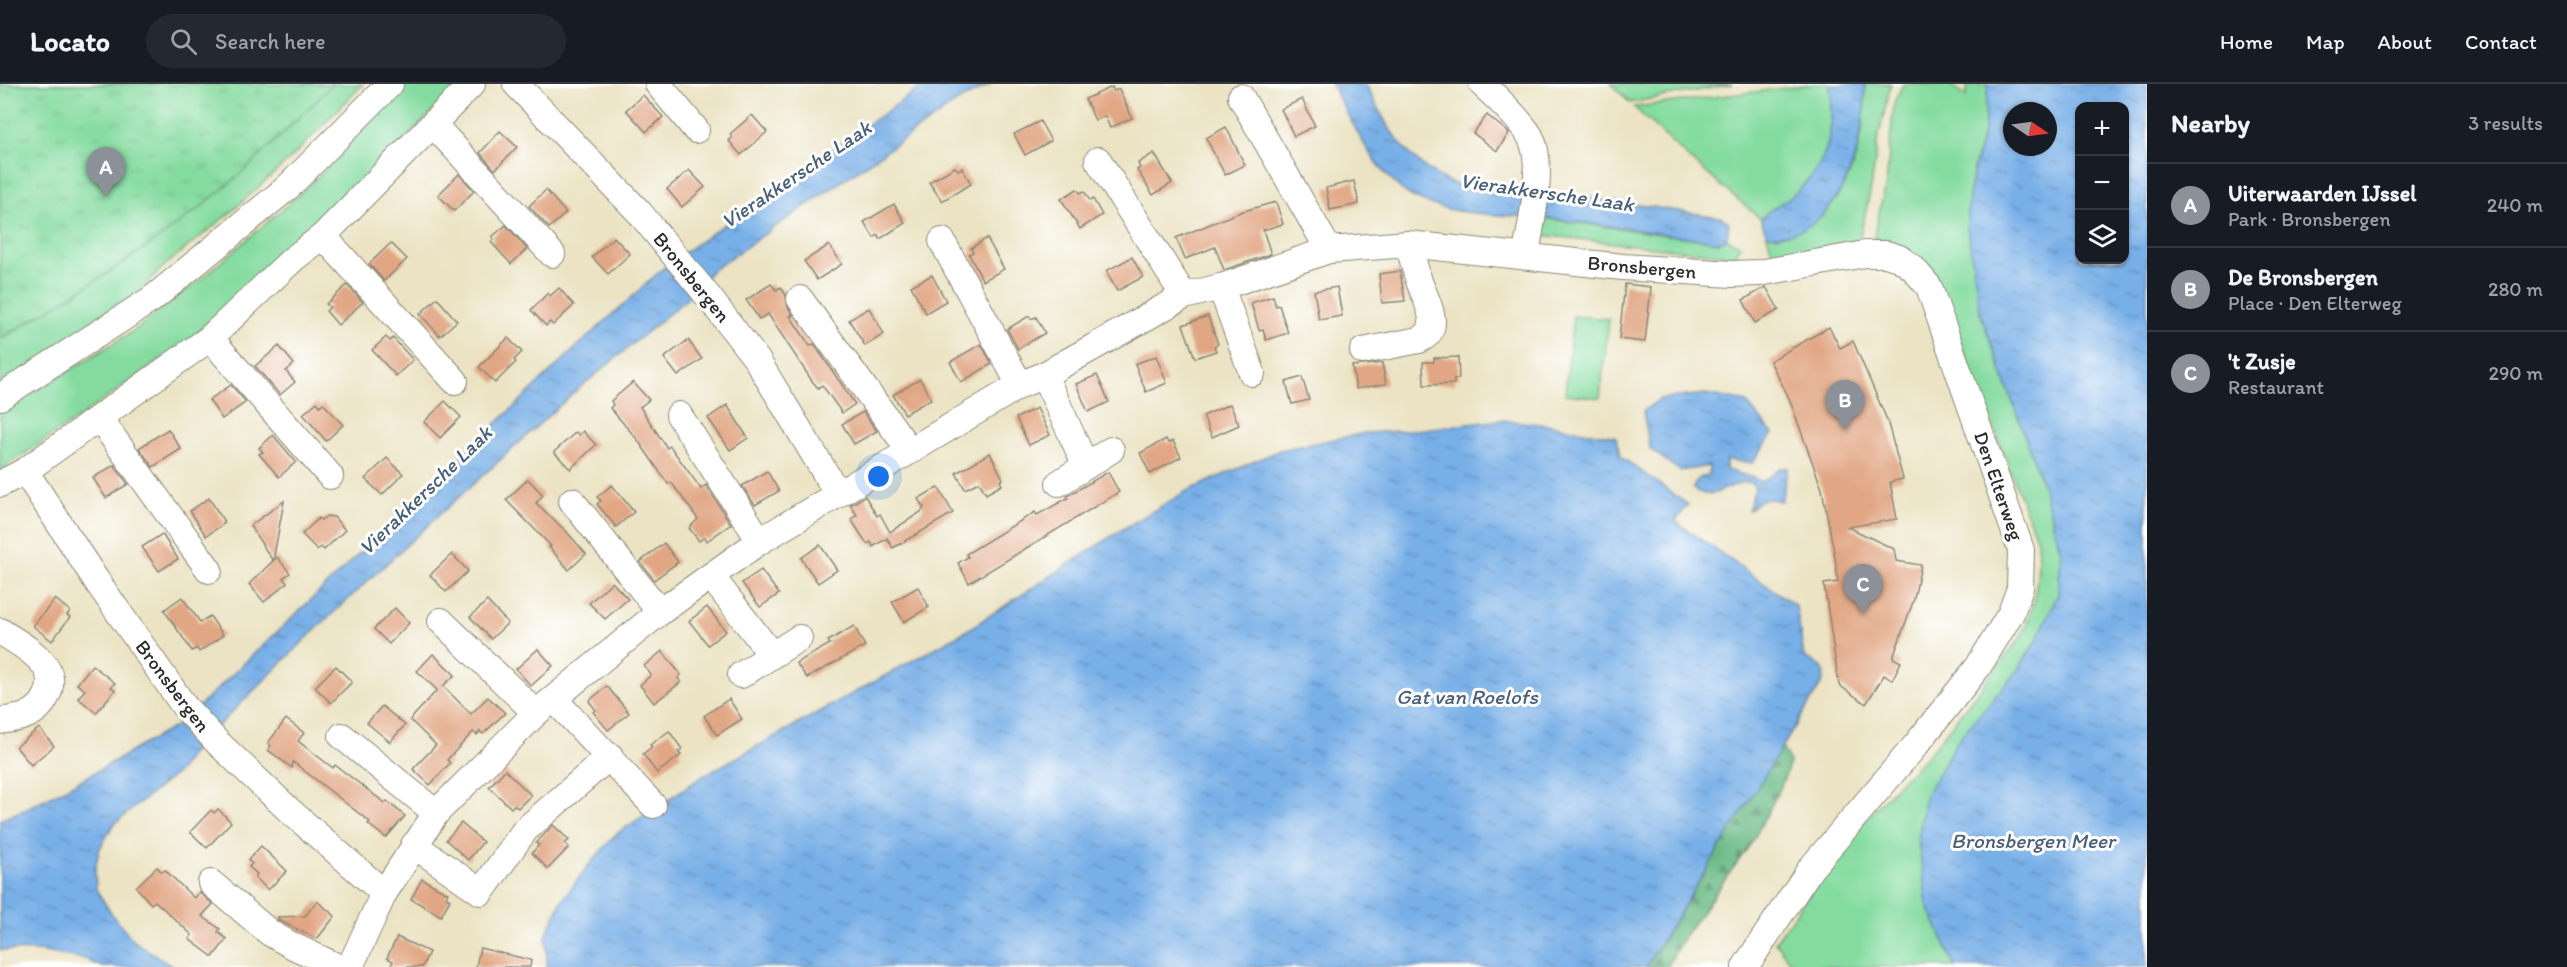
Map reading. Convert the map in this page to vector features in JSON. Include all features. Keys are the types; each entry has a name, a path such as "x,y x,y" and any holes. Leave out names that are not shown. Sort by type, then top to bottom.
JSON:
{"street":[{"path":"0,398 161,291 288,187 390,84"},
{"path":"0,484 26,471 210,338 293,259 323,236 472,84"},
{"name":"Bronsbergen","path":"516,84 639,212 707,295 757,360 838,494"},
{"path":"658,84 696,130"},
{"path":"1482,84 1530,136 1536,154 1536,183 1526,256"},
{"path":"1241,97 1329,250"},
{"path":"433,124 552,254"},
{"path":"1098,160 1184,296"},
{"path":"323,236 455,381"},
{"path":"942,241 1020,385"},
{"path":"1363,351 1419,340 1425,337 1431,329 1431,310 1419,282 1408,244"},
{"name":"Bronsbergen","path":"350,967 384,893 436,813 545,706 660,612 760,541 1020,385 1044,375 1184,296 1221,287 1329,250 1408,244 1623,267 1732,274 1759,273"},
{"name":"Den Elterweg","path":"1744,967 1811,868 1915,746 1978,667 2011,613 2020,588 2021,550 1929,287 1913,268 1899,258 1886,254 1865,254 1759,273"},
{"path":"1221,287 1252,373"},
{"path":"800,299 910,451"},
{"path":"210,338 330,476"},
{"path":"1044,375 1086,466"},
{"path":"679,415 760,541"},
{"path":"99,417 208,570"},
{"path":"1059,483 1111,450"},
{"name":"Bronsbergen","path":"26,471 96,580 184,706 218,743 384,893"},
{"path":"572,501 660,612"},
{"path":"711,576 771,654"},
{"path":"441,621 610,756 653,805"},
{"path":"0,631 33,654 47,669 50,688 43,704 27,716 0,721"},
{"path":"741,675 799,638"},
{"path":"342,736 436,813"},
{"path":"414,845 481,892 525,830 610,756"},
{"path":"211,883 270,933 338,967"}],"green space":[{"path":"0,84 363,84 293,156 231,212 164,266 136,294 36,364 0,384"},
{"path":"0,84 333,84 248,167 190,215 96,280 0,339"},
{"path":"402,84 460,84 360,184 248,290 191,338 0,470 0,411 132,332 206,275 342,154"},
{"path":"1611,84 1733,84 1630,103"},
{"path":"1830,84 1832,117 1822,160 1804,185 1761,219 1686,156 1634,107"},
{"path":"1865,84 1891,84 1877,143 1872,183 1859,241 1773,256 1767,235 1779,236 1845,184 1855,160 1862,131"},
{"path":"1903,84 1950,84 1966,97 1968,84 1988,84 1984,129 1970,186 1980,312 2042,483 2061,552 2058,594 2037,640 2017,671 1927,904 1955,967 1794,967 1775,942 1853,833 1929,754 2020,638 2030,615 2036,590 2037,540 1933,271 1899,245 1873,239 1886,184 1894,103"},
{"path":"1542,218 1720,242 1727,239 1741,245 1735,256 1541,235"},
{"path":"1573,316 1609,319 1600,398 1565,394"},
{"path":"1782,747 1790,763 1780,789 1752,842 1685,935 1667,967 1646,967"}],"water":[{"path":"926,84 991,84 962,99 711,271 695,292 576,391 437,517 318,627 214,730 195,710 580,344 669,263"},
{"path":"1331,84 1366,84 1380,112 1405,149 1427,169 1452,183 1491,191 1566,195 1720,217 1729,222 1727,239 1720,242 1565,220 1470,213 1451,210 1416,199 1402,190 1380,167"},
{"path":"1830,84 1865,84 1861,133 1844,184 1831,206 1814,223 1793,233 1767,235 1761,219 1807,181 1823,157 1830,131"},
{"name":"Bronsbergen Meer","path":"1988,84 2147,84 2147,967 1955,967 1927,904 1918,840 1925,796 1957,741 2017,671 2037,640 2058,594 2061,552 2042,483 1980,312 1967,226 1970,186 1984,129"},
{"path":"1705,394 1746,402 1773,434 1752,463 1726,460 1726,470 1762,482 1781,468 1788,468 1781,501 1763,500 1748,511 1755,488 1752,483 1737,484 1715,493 1701,493 1693,488 1699,478 1709,475 1709,466 1680,471 1650,449 1643,411 1660,399"},
{"name":"Gat van Roelofs","path":"1502,420 1550,425 1616,437 1620,456 1688,505 1675,521 1796,606 1804,657 1821,666 1824,672 1823,681 1814,696 1646,967 547,967 546,936 561,902 616,834 705,775 966,631 1123,529 1187,491 1280,450 1365,433 1416,430"},
{"path":"187,720 203,738 179,771 113,825 99,850 95,869 96,889 112,915 135,942 174,967 102,967 85,959 38,951 0,950 0,820 72,785"}],"building":[{"path":"1112,87 1114,91 1119,89 1132,118 1110,128 1105,116 1095,120 1085,99"},
{"path":"643,95 663,117 646,132 626,110"},
{"path":"1302,99 1315,126 1294,136 1281,109"},
{"path":"752,115 767,132 741,155 729,141 732,138 730,134"},
{"path":"1487,115 1509,133 1497,151 1473,133"},
{"path":"1040,121 1051,141 1025,155 1014,134"},
{"path":"1226,127 1245,165 1225,175 1206,138"},
{"path":"500,131 517,147 495,170 480,153"},
{"path":"1154,153 1172,183 1153,195 1137,170 1140,168 1138,163"},
{"path":"955,167 958,170 962,168 971,184 942,201 929,182"},
{"path":"689,170 705,187 682,207 667,189"},
{"path":"459,174 474,191 454,211 438,195"},
{"path":"1354,181 1359,204 1330,210 1326,188"},
{"path":"1077,189 1080,193 1084,191 1090,201 1093,199 1102,215 1080,229 1061,199"},
{"path":"546,190 566,213 549,228 529,206"},
{"path":"1276,202 1283,224 1263,230 1271,254 1224,270 1215,247 1185,259 1176,238 1240,212"},
{"path":"894,204 905,223 880,239 878,235 874,238 864,222"},
{"path":"506,225 527,249 511,264 491,242 494,239 492,237"},
{"path":"614,237 630,254 608,274 592,257"},
{"path":"987,238 1004,269 983,281 969,254 973,252 971,248"},
{"path":"391,243 407,259 384,281 369,264"},
{"path":"829,245 842,264 817,280 804,261"},
{"path":"1132,257 1143,277 1117,291 1106,271"},
{"path":"1400,271 1405,301 1382,303 1379,274"},
{"path":"932,275 946,301 926,313 911,286"},
{"path":"771,284 776,290 781,287 793,315 790,316 810,346 814,344 855,404 842,413 822,385 818,388 812,381 768,314 759,319 746,300"},
{"path":"1625,284 1651,287 1645,342 1619,339"},
{"path":"347,285 363,302 338,325 326,311 330,307 326,304"},
{"path":"1337,287 1342,316 1319,320 1314,291"},
{"path":"1766,287 1779,310 1755,323 1743,300"},
{"path":"559,288 574,305 553,325 550,322 546,326 531,310 548,293 550,296"},
{"path":"1273,296 1276,306 1279,305 1288,333 1266,340 1263,329 1259,330 1251,303"},
{"path":"437,298 457,321 440,336 420,314"},
{"path":"869,308 884,334 865,346 849,320"},
{"path":"1029,316 1031,319 1036,317 1045,333 1018,349 1007,329"},
{"path":"1208,316 1218,344 1214,346 1216,351 1195,358 1183,325"},
{"path":"1829,327 1840,348 1853,341 1887,420 1903,479 1890,482 1897,519 1848,527 1894,549 1896,561 1921,565 1914,599 1893,658 1901,662 1892,680 1884,675 1866,704 1839,685 1824,584 1838,582 1822,489 1789,398 1770,361"},
{"path":"386,337 390,341 393,338 413,360 396,376 372,350"},
{"path":"508,338 522,352 514,360 516,362 495,383 479,367"},
{"path":"688,340 702,359 678,376 664,358"},
{"path":"981,344 992,364 961,382 950,362"},
{"path":"279,346 294,364 286,371 295,382 280,395 255,366"},
{"path":"1156,356 1167,383 1146,392 1135,364"},
{"path":"1458,357 1459,379 1454,379 1454,384 1424,385 1423,362 1434,362 1434,358"},
{"path":"1382,363 1386,384 1356,389 1352,366"},
{"path":"1097,375 1109,402 1088,412 1076,384"},
{"path":"1302,377 1309,400 1292,404 1286,382"},
{"path":"920,379 931,399 905,414 893,395"},
{"path":"633,382 649,400 640,407 667,448 670,446 701,489 706,485 731,524 707,541 705,537 699,541 689,528 698,519 671,482 668,484 637,439 610,408 613,405 611,401"},
{"path":"231,385 246,402 222,419 209,400"},
{"path":"445,401 461,417 440,438 424,422"},
{"path":"317,402 320,406 323,403 343,425 326,441 303,414"},
{"path":"1230,404 1239,425 1212,437 1203,416"},
{"path":"727,405 748,438 730,450 708,418"},
{"path":"1037,408 1050,435 1029,445 1016,418"},
{"path":"863,412 877,431 854,444 842,424"},
{"path":"168,429 181,449 153,467 139,448"},
{"path":"583,431 596,445 570,469 554,452 576,432 579,435"},
{"path":"273,435 296,462 279,477 259,454 263,452 259,448"},
{"path":"1166,439 1168,443 1173,441 1181,457 1150,474 1140,453"},
{"path":"990,453 1003,479 1000,481 1002,485 986,494 979,482 965,489 956,473"},
{"path":"387,458 403,474 382,495 365,479"},
{"path":"114,465 128,484 106,498 93,478"},
{"path":"767,471 779,491 755,505 742,486"},
{"path":"1108,472 1119,492 969,583 958,563 968,557 966,554 1035,512 1037,515 1068,498 1067,496"},
{"path":"528,479 543,495 536,503 567,532 586,554 569,570 549,547 551,546 506,500"},
{"path":"612,485 634,512 616,527 597,504 601,501 597,497"},
{"path":"938,487 953,513 893,548 887,538 873,547 871,542 867,544 851,519 857,515 850,505 865,496 877,516 880,514 890,532 921,512 924,508 918,499"},
{"path":"209,498 225,523 206,536 190,511"},
{"path":"284,501 273,561 250,526"},
{"path":"327,516 334,517 345,530 324,550 321,547 317,550 302,534 319,518 321,520"},
{"path":"162,534 178,559 159,571 142,547"},
{"path":"664,543 678,562 654,580 640,562"},
{"path":"820,545 837,570 818,583 801,558"},
{"path":"452,554 468,571 446,592 430,575"},
{"path":"277,557 290,573 283,578 287,583 264,602 249,584"},
{"path":"761,570 779,594 760,607 742,583"},
{"path":"612,582 628,599 605,619 589,603"},
{"path":"918,587 929,607 904,622 892,602"},
{"path":"182,597 200,622 210,616 223,635 199,652 197,648 192,651 164,610"},
{"path":"55,599 70,611 67,615 70,617 52,641 33,626"},
{"path":"487,601 508,623 491,639 470,617"},
{"path":"707,607 726,631 708,645 689,621"},
{"path":"395,608 409,623 389,644 374,629"},
{"path":"854,626 865,646 807,678 796,663 830,644 828,641"},
{"path":"538,649 553,666 531,686 516,669"},
{"path":"662,651 681,675 678,678 681,682 654,703 640,685 651,675 644,666"},
{"path":"433,654 455,675 443,686 471,714 488,697 505,713 483,734 480,731 477,735 473,732 447,760 450,763 430,785 413,769 436,745 410,720 437,690 417,671"},
{"path":"92,665 115,683 111,687 115,690 96,713 78,698 85,690 77,684"},
{"path":"336,666 352,682 331,703 315,687"},
{"path":"607,686 629,713 608,730 593,712 596,710 589,701"},
{"path":"729,699 742,719 717,735 704,716"},
{"path":"382,706 405,725 390,742 367,723"},
{"path":"286,719 304,733 298,741 333,768 335,765 405,816 386,838 368,824 370,822 293,762 292,768 268,750 271,746 268,743"},
{"path":"39,728 54,746 31,765 16,747"},
{"path":"669,731 682,749 678,752 681,755 657,773 643,754 652,747 650,745"},
{"path":"505,770 531,795 518,808 514,805 511,808 489,787"},
{"path":"218,809 231,822 207,848 190,832 211,810 214,813"},
{"path":"461,823 483,842 468,860 446,840"},
{"path":"553,825 569,840 565,844 569,847 548,869 532,853 539,845 536,843"},
{"path":"261,846 287,871 268,890 249,867 252,864 248,860"},
{"path":"157,867 162,872 165,870 194,898 199,892 213,904 202,916 220,929 218,932 227,939 213,957 189,939 192,935 155,901 151,904 136,887"},
{"path":"422,879 448,893 446,897 450,900 441,916 411,899"},
{"path":"317,901 335,916 317,939 278,920 278,917 305,916"},
{"path":"397,937 429,952 422,967 390,967 393,961 387,958"},
{"path":"480,948 531,960 530,967 476,967"}],"place":[{"name":"Uiterwaarden IJssel","path":"106,197"},
{"name":"De Bronsbergen","path":"1845,430"},
{"name":"'t Zusje","path":"1863,614"}],"water label":[{"name":"Vierakkersche Laak","path":"796,174"},
{"name":"Vierakkersche Laak","path":"1547,192"},
{"name":"Vierakkersche Laak","path":"425,490"}]}
